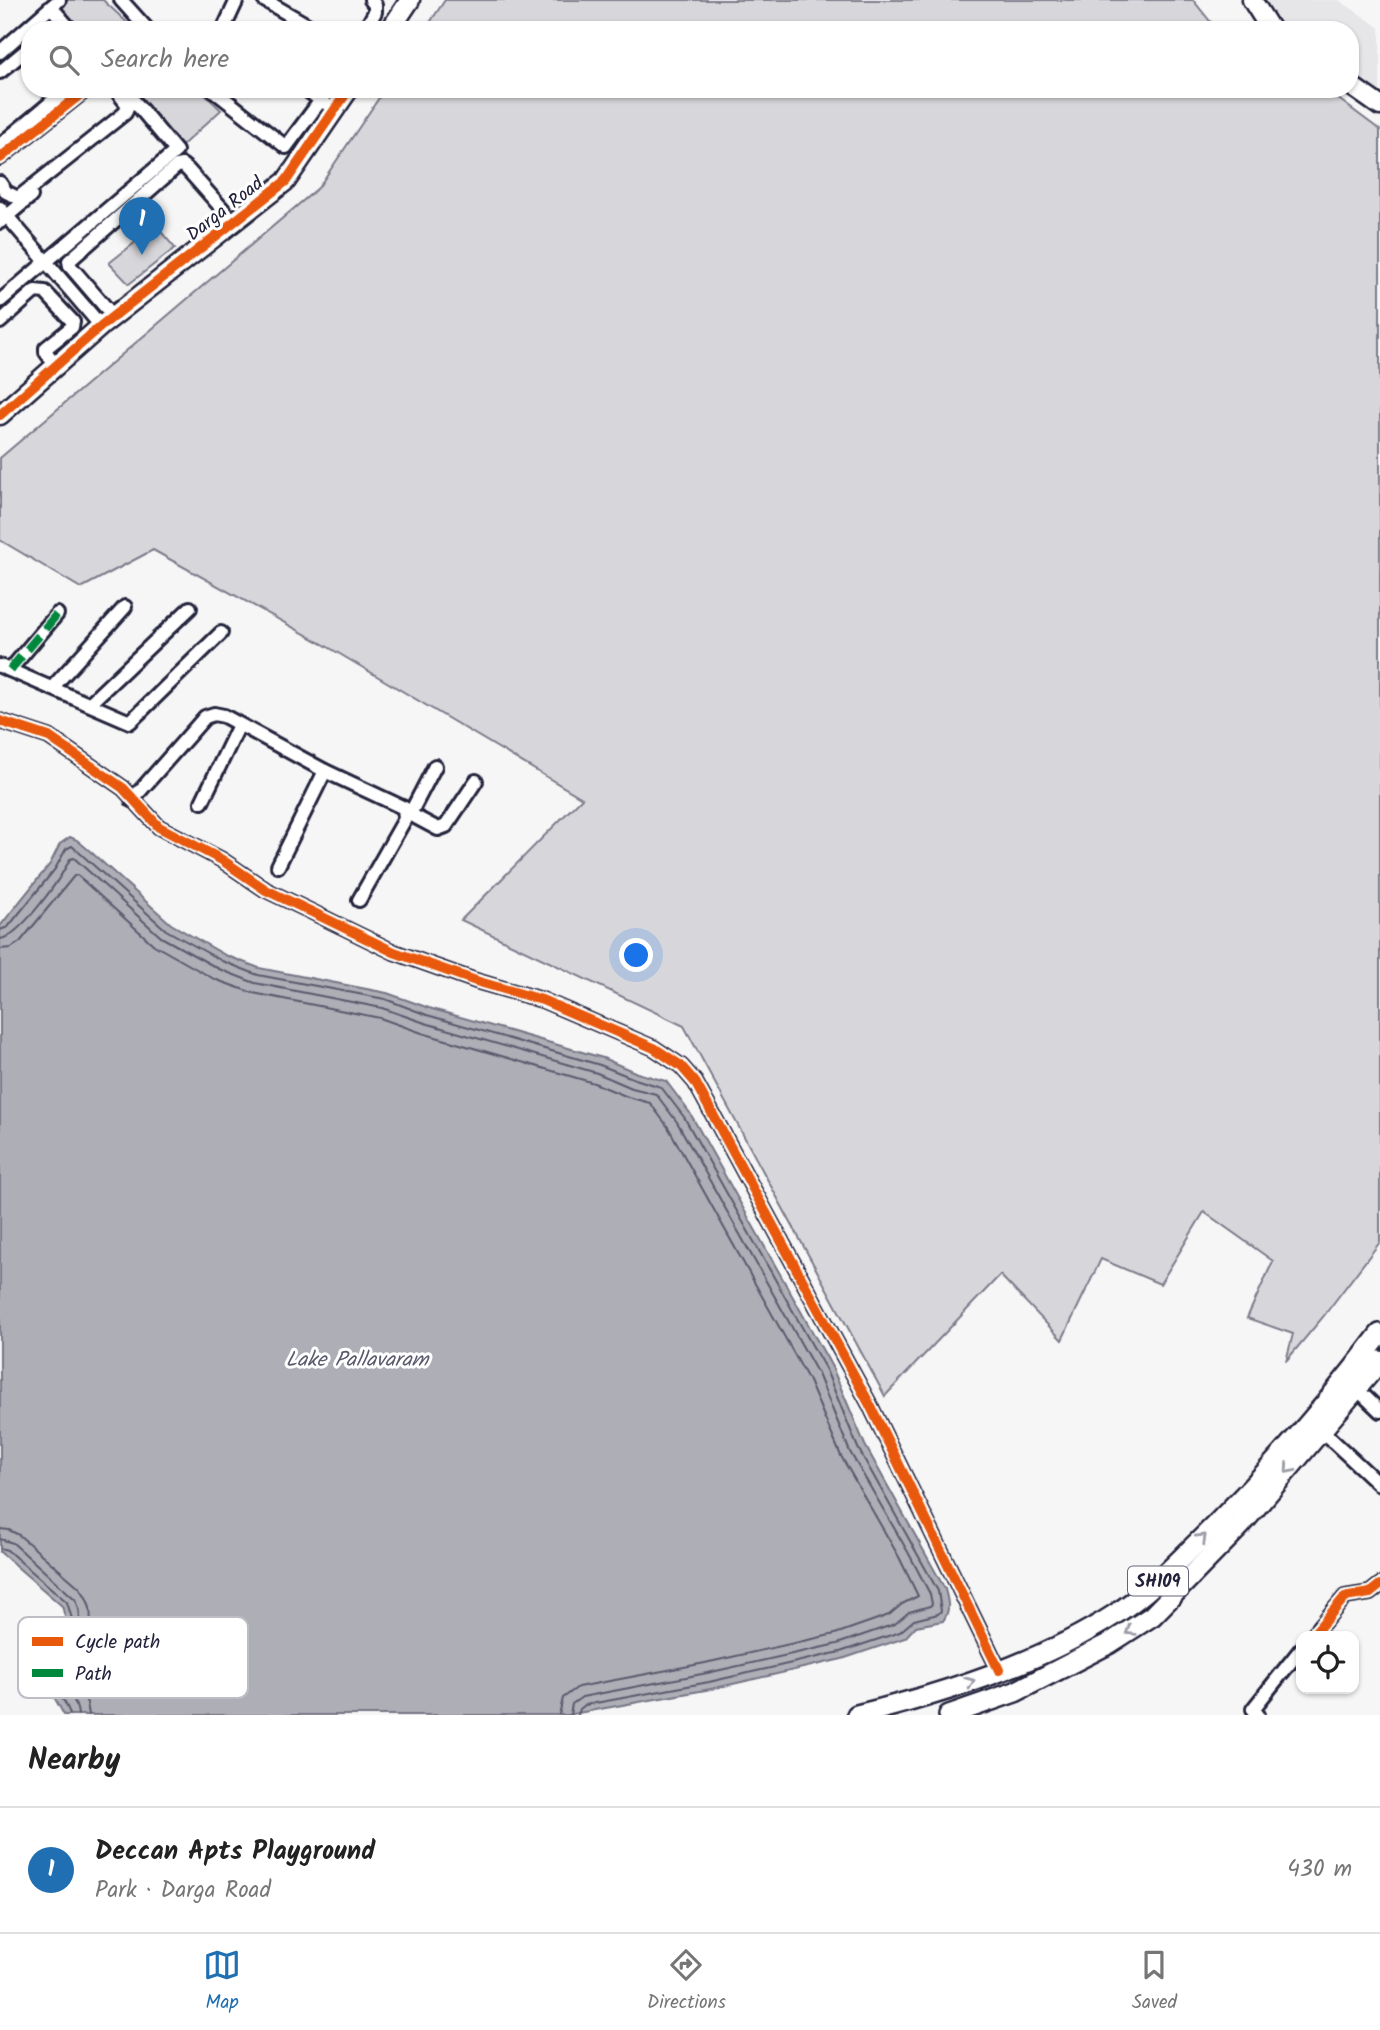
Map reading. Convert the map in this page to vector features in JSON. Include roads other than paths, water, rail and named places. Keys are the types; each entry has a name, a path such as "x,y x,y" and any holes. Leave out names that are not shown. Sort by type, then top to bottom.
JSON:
{"main road":[{"name":"SH109","path":"858,1715 933,1696 1063,1645 1115,1615 1148,1590 1233,1508 1353,1370 1380,1334"},
{"name":"SH109","path":"949,1715 1015,1692 1110,1643 1152,1616 1241,1525 1380,1361"}],"street":[{"path":"121,0 140,21"},
{"path":"227,21 237,0"},
{"path":"264,0 300,21"},
{"path":"370,21 375,5 371,0"},
{"path":"396,21 410,0"},
{"path":"1252,0 1265,21"},
{"path":"36,21 55,4 65,21"},
{"path":"0,52 21,34"},
{"path":"0,72 21,54"},
{"path":"1359,91 1380,106"},
{"path":"0,138 49,98"},
{"path":"0,145 56,98"},
{"path":"0,158 76,98"},
{"path":"1,186 10,196 18,198 125,113 128,105 122,98"},
{"path":"0,300 176,150 131,98"},
{"path":"223,98 286,147 328,104 319,98"},
{"name":"Darga Road","path":"0,414 107,321 286,181 328,104 336,98"},
{"path":"107,321 2,216 138,106"},
{"path":"107,321 69,261 177,166 182,165 188,170 234,222"},
{"path":"0,322 35,291 45,292 73,322 72,327 46,348 56,366"},
{"path":"52,688 125,607"},
{"path":"89,704 190,608"},
{"path":"57,614 5,668 130,722 221,633"},
{"path":"132,800 205,717 214,714 325,771 402,806 408,813 438,829 446,827 476,781"},
{"path":"0,721 50,737 123,788 159,827 222,860 267,890 394,952 476,981 542,1000 654,1048 681,1066 695,1082 870,1405 999,1670"},
{"path":"202,802 239,725"},
{"path":"359,900 435,766"},
{"path":"278,866 325,771"},
{"path":"1357,1389 1380,1411"},
{"path":"1322,1431 1380,1485"},
{"path":"1316,1631 1345,1597 1370,1593 1380,1585"},
{"path":"1258,1715 1253,1709 1296,1655"}],"water":[{"name":"Lake Pallavaram","path":"70,837 77,840 171,924 225,955 259,968 387,993 429,1008 603,1058 637,1073 666,1081 690,1113 832,1367 865,1445 945,1589 948,1609 943,1621 916,1626 905,1638 842,1659 711,1689 567,1715 64,1715 55,1698 248,1698 248,1617 65,1617 62,1606 0,1552 0,926 50,864 60,844"}],"place":[{"name":"Deccan Apts Playground","path":"142,255"}]}
